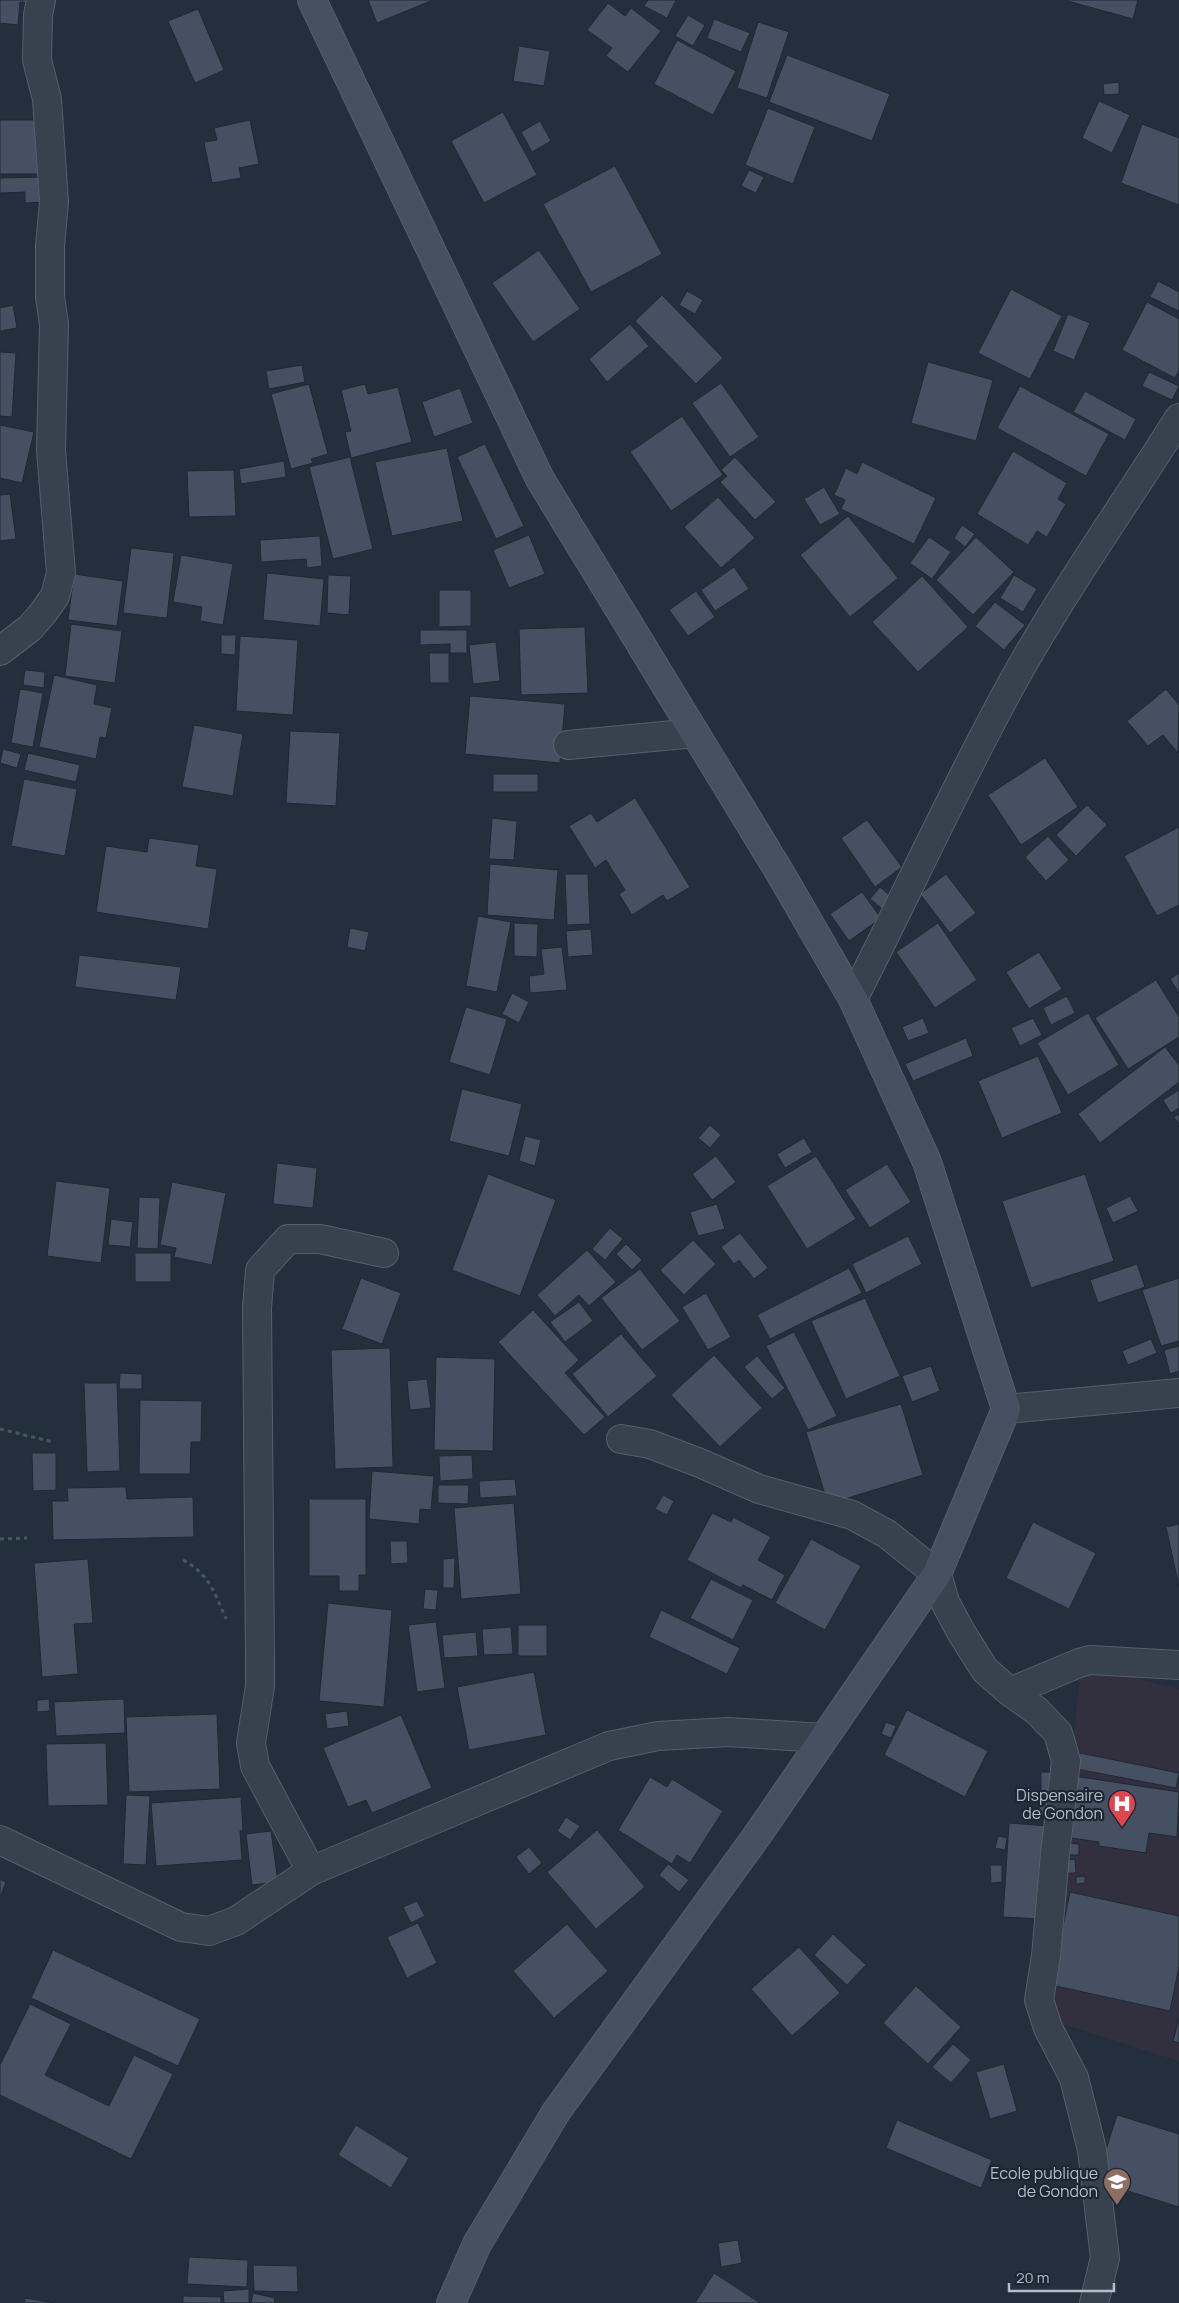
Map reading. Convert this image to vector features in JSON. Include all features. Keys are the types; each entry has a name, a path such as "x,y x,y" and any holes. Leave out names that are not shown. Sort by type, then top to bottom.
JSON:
{"street":[{"path":"0,651 30,628 43,613 55,596 61,573 51,450 54,324 50,297 50,246 54,202 47,99 37,60 38,16 41,0"},
{"path":"312,0 540,480 779,871 853,999 927,1162 1006,1409 937,1574 756,1837 556,2112 477,2244 450,2303"},
{"path":"853,999 968,767 1015,678 1088,556 1179,418"},
{"path":"568,745 695,733"},
{"path":"311,1871 256,1766 251,1743 260,1686 257,1308 260,1270 288,1239 320,1239 384,1253"},
{"path":"1006,1409 1179,1393"},
{"path":"621,1440 650,1444 759,1489 852,1515 887,1534 937,1574 945,1602 970,1647 986,1670 1010,1692 1038,1711 1058,1733 1066,1760 1046,1956 1039,2000 1048,2028 1074,2078 1092,2150 1104,2258 1094,2303"},
{"path":"1010,1692 1090,1660 1179,1665"},
{"path":"0,1840 181,1926 209,1931 236,1921 311,1871 609,1746 658,1736 728,1732 823,1738"}],"path":[{"path":"0,1429 53,1442"},
{"path":"0,1539 27,1538"}],"shaded area":[{"name":"Dispensaire de Gondon","path":"1081,1666 1179,1689 1179,2061 1060,2023 1046,1992"}],"building":[{"path":"0,0 30,0 30,3 20,2 18,25 0,23"},
{"path":"368,0 433,0 377,23"},
{"path":"648,0 676,0 667,18 644,6"},
{"path":"1064,0 1138,0 1133,19"},
{"path":"608,3 625,16 631,8 661,31 628,72 606,56 612,48 587,30"},
{"path":"198,9 224,70 195,83 168,21"},
{"path":"688,15 705,25 693,46 675,36"},
{"path":"714,19 750,33 741,52 707,38"},
{"path":"758,22 789,32 767,98 737,88"},
{"path":"677,40 736,71 713,115 654,84"},
{"path":"519,46 550,51 544,86 513,81"},
{"path":"787,55 890,94 872,141 769,102"},
{"path":"1119,82 1119,94 1104,95 1103,84"},
{"path":"1099,101 1130,115 1112,153 1082,138"},
{"path":"768,108 815,127 793,184 745,165"},
{"path":"503,112 537,175 484,203 451,141"},
{"path":"0,120 42,120 43,174 0,174"},
{"path":"250,120 259,164 239,168 241,178 212,183 204,142 217,140 214,128"},
{"path":"540,121 551,141 532,152 521,132"},
{"path":"1142,124 1179,138 1179,205 1121,183"},
{"path":"615,166 662,254 591,292 543,204"},
{"path":"749,170 764,177 756,193 741,186"},
{"path":"46,177 47,202 25,203 25,192 0,193 0,178"},
{"path":"539,250 580,309 533,342 492,283"},
{"path":"1158,281 1179,292 1179,311 1150,297"},
{"path":"1011,289 1062,316 1030,379 978,353"},
{"path":"687,291 703,300 695,314 679,305"},
{"path":"662,295 723,358 696,384 635,321"},
{"path":"1147,302 1179,319 1179,370 1175,378 1122,350"},
{"path":"13,305 17,328 0,331 0,308"},
{"path":"1068,314 1090,323 1074,360 1053,351"},
{"path":"630,324 649,346 607,382 589,359"},
{"path":"0,352 16,353 12,417 0,416"},
{"path":"928,362 993,380 976,441 911,423"},
{"path":"302,365 305,382 269,389 266,371"},
{"path":"1149,372 1179,386 1172,400 1142,386"},
{"path":"721,383 759,437 730,457 692,403"},
{"path":"309,384 328,454 311,459 313,463 291,469 271,394"},
{"path":"365,384 368,394 398,387 412,442 351,458 345,432 351,431 341,390"},
{"path":"1020,386 1109,434 1086,476 997,428"},
{"path":"460,388 473,423 434,437 422,402"},
{"path":"1085,391 1136,419 1125,440 1073,412"},
{"path":"682,416 723,475 671,511 630,452"},
{"path":"0,425 34,432 22,483 0,478"},
{"path":"485,444 524,526 496,539 457,457"},
{"path":"447,448 463,521 392,536 375,462"},
{"path":"1013,451 1067,483 1058,499 1066,504 1047,537 1037,531 1028,545 977,514"},
{"path":"350,457 373,549 333,559 309,467"},
{"path":"735,457 776,502 755,520 720,482 727,476 721,470"},
{"path":"284,461 286,477 241,484 239,469"},
{"path":"862,462 936,498 914,544 841,509 845,500 834,495 846,468 857,474"},
{"path":"234,470 236,516 189,517 187,471"},
{"path":"824,487 840,514 820,525 804,499"},
{"path":"10,494 16,539 0,541 0,495"},
{"path":"718,497 755,538 721,568 684,527"},
{"path":"848,516 898,578 850,617 800,555"},
{"path":"962,525 975,534 965,547 954,538"},
{"path":"529,535 545,574 509,588 493,550"},
{"path":"320,536 322,566 307,568 306,559 261,562 260,540"},
{"path":"929,537 951,552 932,579 910,563"},
{"path":"976,537 1014,572 973,615 936,580"},
{"path":"131,548 174,553 167,618 123,613"},
{"path":"181,555 233,564 223,625 200,621 202,607 173,602"},
{"path":"734,567 749,589 715,611 701,590"},
{"path":"267,573 324,579 320,626 263,620"},
{"path":"74,574 123,581 117,626 68,620"},
{"path":"328,575 351,576 349,615 327,613"},
{"path":"1014,575 1037,589 1023,612 1000,598"},
{"path":"922,576 968,627 918,672 872,622"},
{"path":"439,590 471,590 471,626 439,627"},
{"path":"696,591 715,617 688,636 669,610"},
{"path":"995,602 1025,625 1004,650 975,626"},
{"path":"71,624 122,631 115,683 65,676"},
{"path":"585,627 588,693 521,695 519,629"},
{"path":"420,630 467,630 467,653 450,653 450,644 420,645"},
{"path":"221,635 236,635 235,655 221,654"},
{"path":"240,636 298,640 293,715 236,711"},
{"path":"496,642 500,681 473,684 469,645"},
{"path":"429,653 449,653 449,683 430,683"},
{"path":"25,670 45,672 44,688 23,685"},
{"path":"54,675 97,685 94,704 112,708 106,738 100,737 96,759 39,747"},
{"path":"20,689 43,693 33,747 11,743"},
{"path":"1166,689 1179,705 1178,753 1163,735 1148,746 1127,721"},
{"path":"470,696 565,704 560,763 465,754"},
{"path":"194,725 243,734 233,796 182,787"},
{"path":"290,731 340,733 336,806 286,803"},
{"path":"3,749 21,754 17,768 0,763"},
{"path":"28,753 80,765 76,782 24,770"},
{"path":"1045,758 1078,807 1021,845 988,795"},
{"path":"493,774 538,774 538,792 493,792"},
{"path":"24,779 77,789 65,856 11,846"},
{"path":"635,798 690,887 667,901 663,895 632,915 619,894 625,890 606,860 595,868 569,826 591,813 597,822"},
{"path":"1087,805 1107,825 1076,856 1056,835"},
{"path":"492,818 517,821 514,860 489,859"},
{"path":"867,820 902,867 875,887 841,838"},
{"path":"1179,827 1179,905 1157,916 1124,856"},
{"path":"1048,836 1069,860 1046,881 1025,857"},
{"path":"149,838 199,845 196,866 217,869 208,929 96,912 106,846 147,852"},
{"path":"490,864 558,870 554,920 487,915"},
{"path":"565,874 588,874 590,924 567,925"},
{"path":"946,874 976,913 950,933 920,894"},
{"path":"880,887 895,900 885,911 870,899"},
{"path":"862,892 881,918 849,941 830,914"},
{"path":"478,916 511,922 497,992 466,986"},
{"path":"514,923 538,924 537,957 514,956"},
{"path":"938,923 977,980 935,1008 896,952"},
{"path":"350,928 369,932 365,951 347,947"},
{"path":"591,929 593,955 568,957 566,931"},
{"path":"562,947 567,990 530,993 529,976 544,974 541,949"},
{"path":"1039,952 1062,989 1029,1009 1006,972"},
{"path":"79,955 181,967 176,1000 75,987"},
{"path":"1179,973 1179,993 1170,979"},
{"path":"1156,980 1179,1017 1179,1037 1128,1069 1095,1018"},
{"path":"512,993 529,1002 519,1023 502,1014"},
{"path":"1067,996 1075,1013 1051,1025 1043,1008"},
{"path":"466,1007 507,1019 490,1075 449,1062"},
{"path":"1088,1013 1119,1065 1068,1095 1037,1043"},
{"path":"923,1018 929,1033 908,1041 902,1027"},
{"path":"1033,1018 1042,1035 1020,1046 1011,1028"},
{"path":"966,1038 973,1056 913,1081 905,1064"},
{"path":"1165,1047 1179,1065 1179,1082 1100,1143 1078,1114"},
{"path":"1038,1056 1062,1113 1002,1138 978,1081"},
{"path":"462,1089 522,1104 509,1156 449,1141"},
{"path":"1179,1090 1179,1108 1171,1113 1163,1100"},
{"path":"1179,1114 1179,1124 1174,1117"},
{"path":"710,1125 721,1135 710,1148 698,1138"},
{"path":"525,1136 541,1140 535,1166 519,1161"},
{"path":"804,1138 812,1152 785,1168 777,1154"},
{"path":"716,1156 736,1182 712,1200 692,1174"},
{"path":"816,1156 856,1219 807,1249 767,1186"},
{"path":"277,1163 317,1168 313,1208 273,1204"},
{"path":"887,1164 911,1202 870,1228 845,1190"},
{"path":"488,1174 556,1200 520,1296 452,1270"},
{"path":"1085,1174 1114,1261 1031,1288 1002,1201"},
{"path":"56,1181 110,1188 101,1263 47,1256"},
{"path":"172,1182 226,1193 212,1265 174,1257 176,1248 160,1245"},
{"path":"1130,1196 1138,1211 1113,1223 1106,1208"},
{"path":"139,1197 160,1198 158,1249 137,1248"},
{"path":"717,1204 725,1229 698,1236 690,1212"},
{"path":"111,1219 133,1222 130,1247 108,1245"},
{"path":"610,1228 623,1239 605,1260 592,1249"},
{"path":"740,1233 768,1268 754,1279 739,1260 734,1264 721,1247"},
{"path":"908,1236 922,1264 866,1293 852,1264"},
{"path":"693,1240 716,1264 684,1295 660,1270"},
{"path":"626,1244 642,1260 632,1270 616,1254"},
{"path":"587,1250 616,1282 589,1306 579,1295 555,1316 537,1295"},
{"path":"135,1253 171,1253 171,1282 135,1282"},
{"path":"1137,1264 1145,1287 1098,1303 1090,1280"},
{"path":"849,1268 862,1293 770,1339 757,1315"},
{"path":"640,1269 680,1321 642,1350 601,1298"},
{"path":"361,1278 401,1293 382,1344 342,1329"},
{"path":"1179,1278 1179,1341 1161,1346 1142,1290"},
{"path":"706,1293 731,1337 708,1350 682,1307"},
{"path":"865,1298 900,1376 846,1399 811,1321"},
{"path":"579,1302 593,1321 565,1342 550,1322"},
{"path":"533,1310 579,1360 565,1373 605,1417 584,1435 498,1342"},
{"path":"794,1332 837,1416 808,1430 766,1346"},
{"path":"621,1334 657,1376 608,1417 572,1374"},
{"path":"1151,1339 1157,1353 1128,1365 1122,1351"},
{"path":"1179,1346 1179,1371 1170,1374 1164,1350"},
{"path":"390,1348 393,1467 335,1469 331,1350"},
{"path":"714,1355 762,1408 720,1447 671,1395"},
{"path":"757,1356 785,1388 772,1399 744,1367"},
{"path":"436,1357 495,1359 493,1451 434,1450"},
{"path":"931,1366 940,1391 912,1402 902,1376"},
{"path":"120,1373 142,1374 142,1389 119,1389"},
{"path":"427,1379 431,1408 410,1410 407,1381"},
{"path":"84,1383 117,1383 120,1471 87,1472"},
{"path":"140,1400 202,1401 201,1442 191,1442 190,1474 139,1474"},
{"path":"901,1404 923,1475 828,1504 806,1432"},
{"path":"32,1453 56,1453 56,1490 33,1491"},
{"path":"472,1455 473,1479 440,1481 439,1456"},
{"path":"372,1471 434,1476 431,1510 420,1509 419,1524 369,1519"},
{"path":"515,1479 517,1496 480,1498 479,1481"},
{"path":"438,1485 469,1485 468,1504 438,1503"},
{"path":"126,1487 127,1499 193,1497 194,1537 53,1540 52,1501 68,1501 67,1488"},
{"path":"663,1495 674,1501 667,1515 655,1509"},
{"path":"309,1499 366,1499 366,1575 359,1575 359,1591 339,1591 339,1576 309,1576"},
{"path":"514,1503 521,1594 461,1599 454,1508"},
{"path":"712,1513 731,1522 733,1517 771,1537 758,1560 785,1575 772,1600 743,1585 741,1588 687,1560"},
{"path":"1033,1522 1096,1553 1069,1609 1006,1578"},
{"path":"1179,1524 1179,1587 1166,1527"},
{"path":"811,1539 861,1566 825,1630 775,1603"},
{"path":"390,1541 407,1541 408,1563 391,1564"},
{"path":"455,1558 454,1588 443,1588 443,1559"},
{"path":"88,1559 93,1623 74,1624 78,1674 42,1677 34,1563"},
{"path":"711,1579 753,1600 733,1640 690,1618"},
{"path":"425,1589 438,1590 436,1610 423,1609"},
{"path":"328,1603 392,1610 384,1707 319,1701"},
{"path":"661,1610 740,1648 727,1674 649,1637"},
{"path":"436,1622 445,1688 417,1692 408,1625"},
{"path":"518,1625 547,1625 547,1656 518,1656"},
{"path":"511,1627 513,1654 484,1655 482,1629"},
{"path":"476,1632 478,1656 444,1658 442,1635"},
{"path":"534,1672 546,1735 469,1750 457,1687"},
{"path":"49,1699 50,1711 37,1712 37,1700"},
{"path":"124,1699 125,1733 56,1736 54,1702"},
{"path":"907,1710 988,1751 965,1797 884,1755"},
{"path":"347,1711 349,1726 327,1729 325,1714"},
{"path":"217,1714 220,1789 129,1792 126,1717"},
{"path":"401,1715 432,1788 372,1813 366,1800 348,1807 323,1748"},
{"path":"886,1722 896,1726 891,1738 881,1734"},
{"path":"106,1743 108,1805 48,1806 46,1744"},
{"path":"1080,1753 1179,1773 1176,1788 1077,1769"},
{"path":"1041,1772 1055,1772 1055,1798 1041,1798"},
{"path":"1074,1776 1179,1792 1177,1837 1149,1833 1146,1853 1099,1846 1099,1842 1065,1837"},
{"path":"650,1777 667,1787 672,1779 723,1811 690,1863 677,1855 672,1864 618,1830"},
{"path":"126,1795 150,1796 146,1865 123,1864"},
{"path":"241,1797 243,1830 240,1831 242,1860 156,1866 151,1803"},
{"path":"1040,1804 1053,1807 1050,1819 1037,1815"},
{"path":"566,1817 580,1826 570,1840 557,1831"},
{"path":"1009,1823 1048,1826 1042,1919 1003,1917"},
{"path":"597,1830 645,1887 596,1929 547,1872"},
{"path":"271,1831 278,1882 252,1885 246,1834"},
{"path":"998,1836 1007,1838 1005,1850 995,1848"},
{"path":"1064,1843 1079,1844 1079,1855 1064,1855"},
{"path":"529,1847 542,1863 529,1874 516,1857"},
{"path":"1075,1859 1076,1873 1065,1873 1064,1860"},
{"path":"668,1864 689,1880 679,1892 659,1875"},
{"path":"990,1865 1002,1865 1002,1882 991,1883"},
{"path":"1085,1876 1085,1883 1076,1884 1076,1877"},
{"path":"0,1879 6,1882 0,1898"},
{"path":"1070,1892 1179,1916 1179,1966 1170,2011 1051,1985"},
{"path":"417,1901 425,1916 411,1923 403,1907"},
{"path":"418,1923 437,1963 407,1978 387,1937"},
{"path":"567,1924 608,1971 554,2018 513,1971"},
{"path":"833,1934 866,1965 847,1985 814,1955"},
{"path":"799,1947 840,1993 792,2036 751,1989"},
{"path":"53,1950 200,2019 178,2066 31,1998"},
{"path":"916,1986 961,2027 928,2064 883,2023"},
{"path":"30,2004 71,2024 45,2075 109,2106 134,2055 173,2074 131,2159 0,2095 0,2065"},
{"path":"1179,2018 1179,2043 1173,2041"},
{"path":"953,2044 971,2060 951,2083 932,2067"},
{"path":"1004,2064 1017,2111 990,2119 976,2072"},
{"path":"1117,2115 1179,2134 1179,2207 1096,2181"},
{"path":"897,2120 992,2160 981,2188 886,2148"},
{"path":"356,2125 409,2158 391,2188 338,2155"},
{"path":"738,2240 742,2263 721,2267 718,2243"},
{"path":"189,2257 248,2260 247,2287 187,2284"},
{"path":"253,2265 297,2266 298,2292 254,2291"},
{"path":"714,2273 760,2303 695,2303"},
{"path":"249,2289 249,2303 224,2303 223,2291"},
{"path":"253,2293 275,2298 274,2303 251,2303"},
{"path":"183,2296 221,2297 221,2303 183,2303"},
{"path":"25,2298 54,2303 25,2303"}],"place":[{"name":"Dispensaire de Gondon","path":"1122,1828"},
{"name":"Ecole publique de Gondon","path":"1117,2206"}]}
